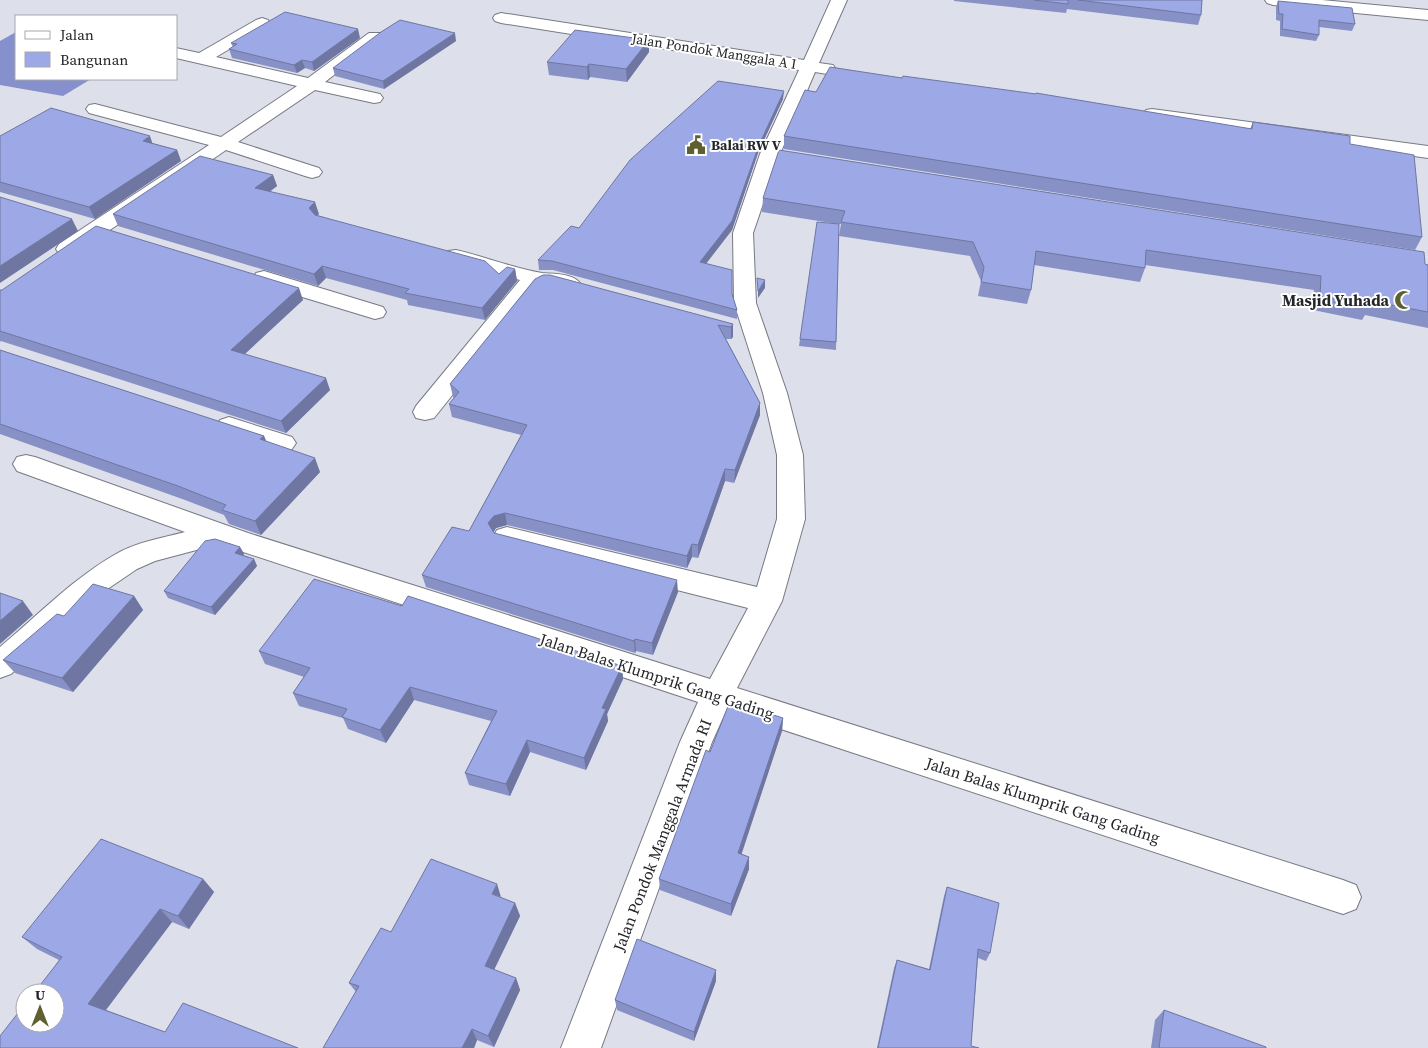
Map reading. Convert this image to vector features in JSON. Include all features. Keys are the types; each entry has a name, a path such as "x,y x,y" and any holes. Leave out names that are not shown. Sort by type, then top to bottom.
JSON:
{"street":[{"name":"Jalan Pondok Manggala Armada RI","path":"581,1048 696,742 717,695 768,601 791,519 790,455 775,393 745,303 743,233 779,155 809,66 839,0"},
{"path":"1272,0 1416,16 1428,15"},
{"name":"Jalan Pondok Manggala A I","path":"500,18 848,72"},
{"path":"201,59 262,23"},
{"path":"49,261 310,84 375,36"},
{"path":"178,53 374,98"},
{"path":"95,109 223,143 312,172"},
{"path":"1133,111 1428,152"},
{"path":"71,219 127,236"},
{"path":"438,252 540,279 553,279 592,290"},
{"path":"241,271 375,312"},
{"path":"425,412 528,285 540,279"},
{"path":"726,325 755,333"},
{"path":"207,418 283,443"},
{"name":"Jalan Balas Klumprik Gang Gading","path":"26,464 218,534 1343,897"},
{"path":"0,665 99,580 128,561 148,552 218,534"},
{"path":"507,537 768,601"}],"water":[{"path":"15,33 15,80 89,80 63,96 0,85 0,41"}],"building":[{"path":"1034,0 1068,0 1068,4"},
{"path":"1078,0 1202,0 1201,15"},
{"path":"1278,1 1352,8 1355,24 1319,20 1319,35 1282,29 1283,14 1279,14"},
{"path":"285,12 358,29 312,62 302,60 294,65 229,49 237,44 231,43"},
{"path":"400,20 455,33 383,81 333,68 381,32"},
{"path":"575,30 649,40 626,69 589,64 587,67 547,62"},
{"path":"830,67 902,78 903,76 1036,93 1252,129 1253,122 1350,136 1350,144 1414,155 1422,237 784,136 805,90 816,92"},
{"path":"718,81 784,91 759,145 732,221 700,262 732,270 732,294 737,310 552,261 538,260 571,226 579,228 630,160"},
{"path":"51,108 150,136 143,141 177,150 89,207 0,182 0,136"},
{"path":"779,150 1424,252 1425,264 1428,265 1428,312 1370,301 1370,306 1320,296 1321,276 1146,250 1145,268 1036,251 1031,290 981,282 984,267 973,242 841,222 845,211 763,198"},
{"path":"200,156 273,175 255,188 315,202 309,208 315,215 485,261 499,274 507,267 515,269 482,308 405,293 409,289 322,266 314,274 113,214"},
{"path":"0,197 72,219 0,266"},
{"path":"817,222 839,224 836,342 800,339"},
{"path":"96,226 299,288 231,350 326,378 281,421 0,331 0,290"},
{"path":"543,275 550,275 733,324 731,327 718,325 760,403 735,470 725,469 698,545 692,544 687,556 505,513 494,516 488,523 494,533 677,580 652,643 635,639 634,641 422,575 452,527 469,531 527,425 449,404 459,392 450,384 535,279"},
{"path":"757,278 765,280 758,291"},
{"path":"0,350 264,436 260,439 315,458 255,521 222,510 226,505 178,486 0,424"},
{"path":"215,539 240,547 235,553 254,559 211,607 164,591 205,541"},
{"path":"314,579 402,606 408,596 622,666 602,708 606,709 584,758 527,740 506,784 465,773 497,711 410,687 380,730 342,717 347,709 293,693 310,668 259,651"},
{"path":"93,584 134,596 62,678 3,660 57,614 64,616"},
{"path":"0,593 23,601 0,621"},
{"path":"730,701 783,718 738,853 749,857 731,904 659,879 706,750 710,752"},
{"path":"101,839 203,879 178,916 160,909 88,1004 165,1032 183,1003 298,1048 0,1048 0,1036 15,1017 15,1033 65,1033 65,983 42,983 62,957 22,937"},
{"path":"431,859 497,884 492,894 515,903 485,966 516,978 488,1036 472,1029 462,1048 323,1048 359,986 349,983 381,928 391,932"},
{"path":"947,887 999,903 990,953 978,949 971,1046 979,1048 878,1048 897,960 930,970"},
{"path":"637,939 716,970 694,1032 615,1000"},
{"path":"1164,1010 1266,1047 1266,1048 1159,1048"}],"place":[{"name":"Balai RW V","path":"696,145"},
{"name":"Masjid Yuhada","path":"1404,300"}]}
